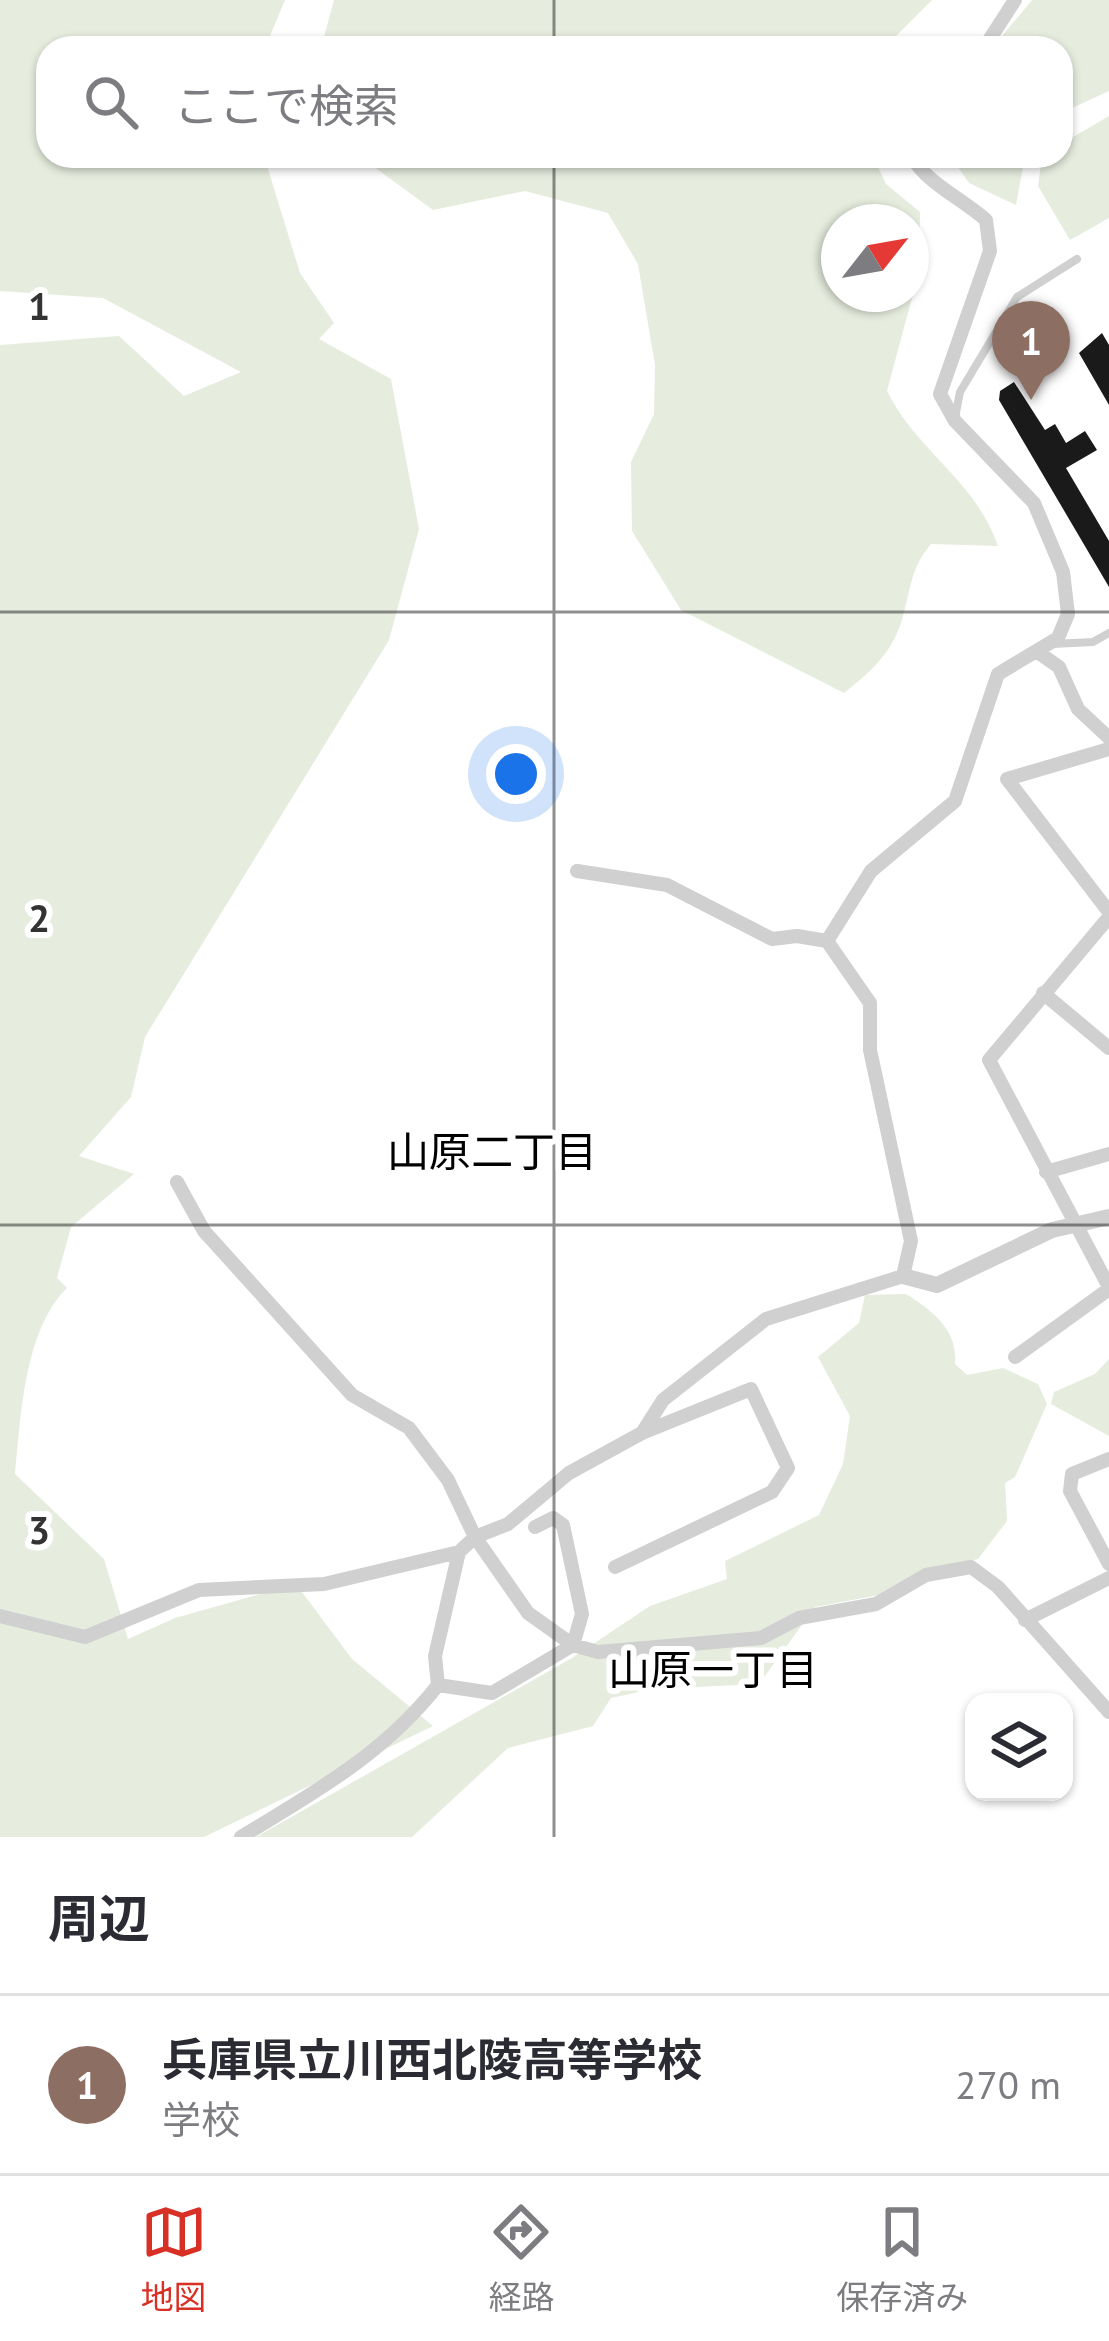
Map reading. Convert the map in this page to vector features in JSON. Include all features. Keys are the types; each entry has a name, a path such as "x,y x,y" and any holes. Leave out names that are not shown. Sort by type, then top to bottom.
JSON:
{"street":[{"path":"992,36 1015,0"},
{"path":"827,941 871,871 955,800 998,674 1045,649 1064,630 1069,614 1051,539 1034,503 955,421 940,394 990,251 986,220 957,193 923,176 918,168"},
{"path":"1045,649 1060,667 1078,709 1109,738"},
{"path":"1015,1357 1109,1288 1072,1226 989,1060 1109,914 1007,779 1109,749"},
{"path":"577,871 668,885 772,939 797,935 827,941 870,1003 870,1050 911,1241 903,1276"},
{"path":"1043,993 1109,1048"},
{"path":"1046,1172 1109,1154"},
{"path":"177,1182 205,1231 352,1395 409,1428 448,1480 475,1537 528,1613 574,1645 598,1652 761,1638 799,1618 876,1604 926,1576 971,1567 998,1587 1109,1712"},
{"path":"642,1433 663,1400 766,1319 804,1303 903,1276 937,1285 1072,1226 1109,1217"},
{"path":"0,1616 85,1637 199,1590 324,1584 459,1552 475,1537 508,1524 569,1473 642,1433 751,1389 788,1468 772,1492 615,1567"},
{"path":"1109,1459 1072,1474 1070,1491 1109,1564"},
{"path":"438,1685 492,1694 574,1645 582,1614 563,1525 553,1518 536,1527"},
{"path":"241,1837 366,1760 404,1728 438,1685 435,1656 459,1552"},
{"path":"1025,1620 1109,1578"}],"lane":[{"path":"955,421 960,392 1017,296 1077,259"},
{"path":"1045,649 1093,641 1109,633"}],"shaded area":[{"path":"0,0 285,0 270,36 36,36 36,168 268,168 300,273 334,323 319,339 391,379 419,529 389,640 145,1037 131,1097 79,1156 134,1174 71,1227 57,1278 67,1288 42,1327 27,1375 15,1474 104,1559 128,1639 175,1618 296,1584 352,1659 433,1726 204,1837 0,1837 0,345 119,336 184,396 241,372 103,298 0,291"},
{"path":"334,0 932,0 896,36 324,36"},
{"path":"1032,0 1109,0 1109,91 1073,108 1073,36 1002,36"},
{"path":"1109,116 1109,218 1070,240 1038,186 1040,168 1073,168 1073,137"},
{"path":"375,168 879,168 886,184 910,204 821,204 821,312 908,312 887,391 914,432 975,502 998,546 931,544 915,570 894,640 872,669 844,693 681,610 632,531 631,462 654,414 655,365 638,264 608,213 525,191 433,210"},
{"path":"958,168 1023,168 1016,205 969,183"},
{"path":"906,1294 942,1323 952,1341 955,1364 967,1375 1003,1368 1038,1384 1047,1404 1015,1477 1005,1483 1007,1521 978,1559 923,1570 879,1595 815,1607 759,1684 653,1689 611,1698 593,1726 508,1748 412,1837 256,1837 572,1658 650,1606 727,1579 725,1561 819,1515 843,1464 850,1416 818,1357 859,1323 865,1295"},
{"path":"1109,1359 1109,1436 1051,1404 1054,1392 1095,1374"}],"building":[{"path":"1102,333 1109,345 1109,405 1079,353"},
{"path":"1014,382 1045,430 1055,424 1066,443 1085,431 1097,450 1066,468 1109,541 1109,587 999,400 1000,391"}],"place":[{"name":"兵庫県立川西北陵高等学校","path":"1031,400"}],"district":[{"name":"山原二丁目","path":"492,1151"},
{"name":"山原一丁目","path":"713,1669"}]}
